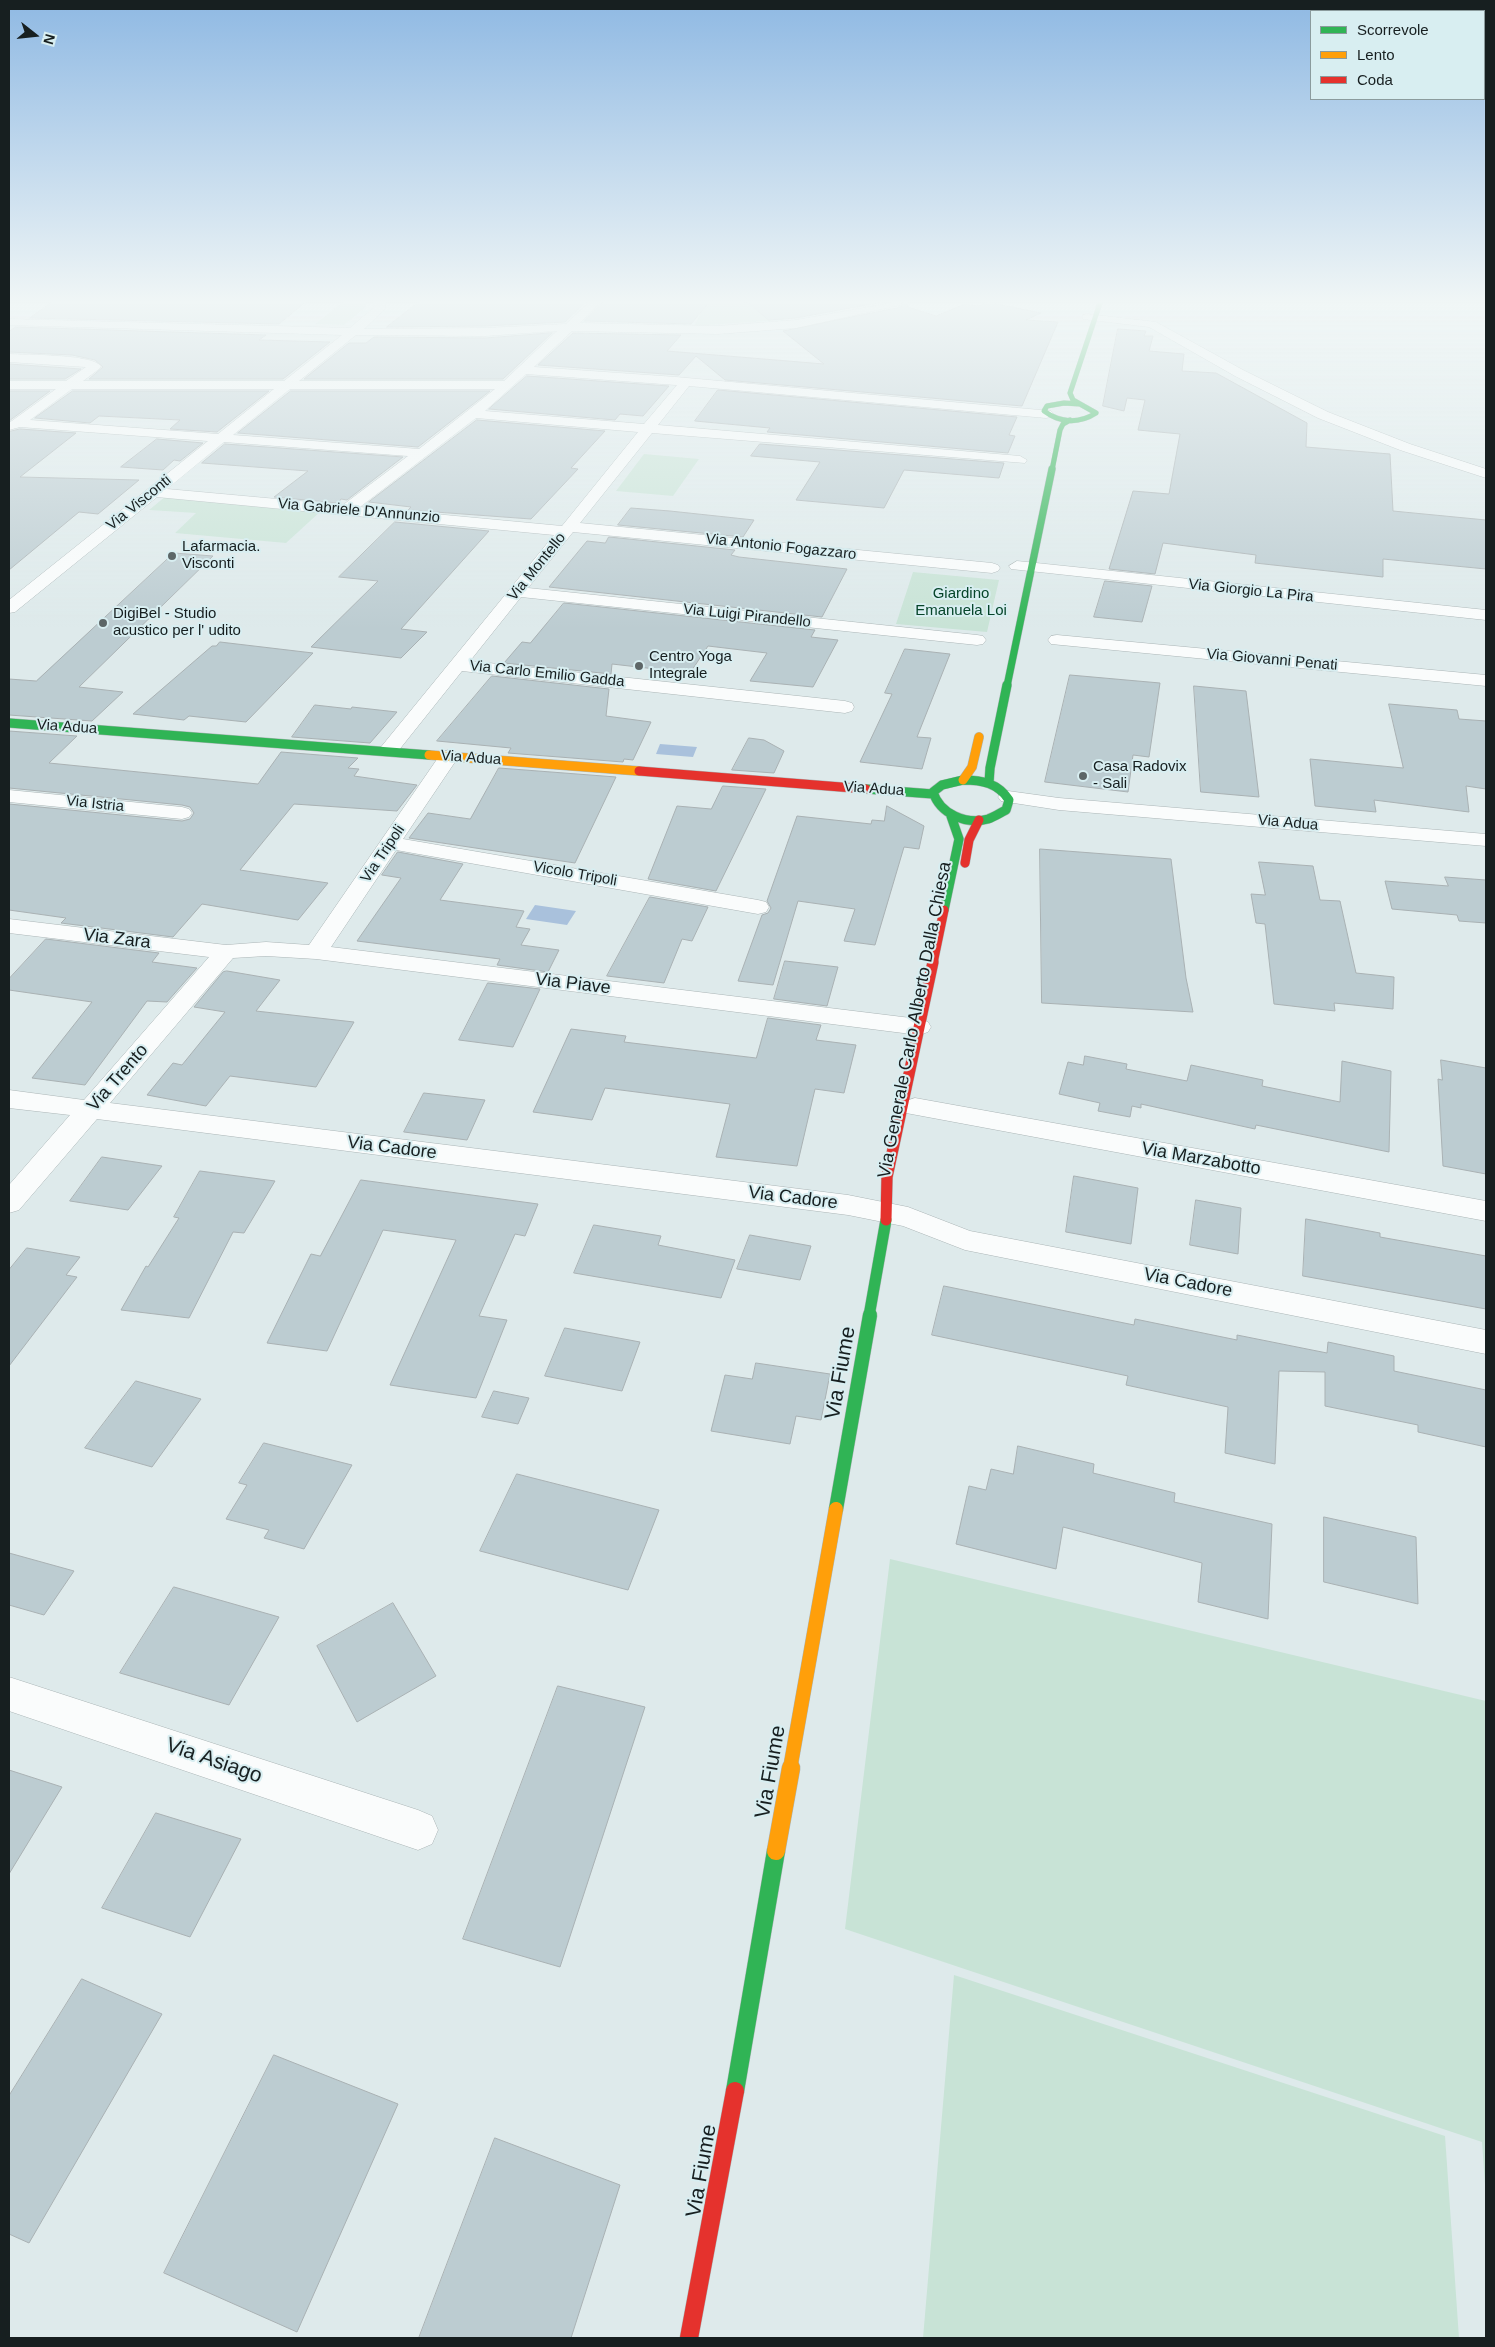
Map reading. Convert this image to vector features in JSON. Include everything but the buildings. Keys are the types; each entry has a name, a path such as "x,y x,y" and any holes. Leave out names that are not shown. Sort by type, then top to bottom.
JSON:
{"street":[{"path":"13,426 36,410"},
{"name":"Via Visconti","path":"9,608 254,410"},
{"path":"347,510 478,410"},
{"name":"Via Montello","path":"388,751 664,410"},
{"path":"1006,410 1056,410"},
{"path":"989,783 1021,565 1060,430 1063,424 1070,420 1088,418 1096,413 1093,410"},
{"path":"1313,410 1397,444 1486,474"},
{"path":"1049,411 1070,420"},
{"path":"1042,458 1049,411"},
{"path":"473,414 1020,460"},
{"path":"13,426 219,438 421,453"},
{"name":"Via Gabriele D'Annunzio","path":"153,492 568,529"},
{"name":"Via Antonio Fogazzaro","path":"568,529 992,568"},
{"name":"Via Giorgio La Pira","path":"1021,565 1486,615"},
{"name":"Via Luigi Pirandello","path":"517,592 976,640"},
{"name":"Via Giovanni Penati","path":"1057,640 1486,681"},
{"name":"Via Carlo Emilio Gadda","path":"458,665 845,707"},
{"name":"Via Adua","path":"9,722 933,794"},
{"path":"964,780 974,762 982,724"},
{"name":"Via Tripoli","path":"316,952 449,756"},
{"path":"964,780 989,783 1003,790 1007,803 992,817 979,820 951,816 936,807 933,794 945,783 964,780"},
{"name":"Via Istria","path":"9,796 182,813"},
{"name":"Via Adua","path":"1007,803 1059,804 1486,840"},
{"name":"Via Generale Carlo Alberto Dalla Chiesa","path":"893,1200 887,1177 959,839 951,816"},
{"name":"Via Generale Carlo Alberto Dalla Chiesa","path":"924,1063 969,840 979,820"},
{"name":"Vicolo Tripoli","path":"391,844 758,906"},
{"name":"Via Zara","path":"9,926 226,952"},
{"name":"Via Piave","path":"226,952 266,949 316,952 919,1026"},
{"name":"Via Trento","path":"9,1203 226,952"},
{"name":"Via Cadore","path":"9,1099 838,1204 893,1200 908,1217 965,1240 1486,1342"},
{"name":"Via Marzabotto","path":"916,1107 1486,1211"},
{"name":"Via Fiume","path":"689,2338 715,2206 893,1200"},
{"name":"Via Asiago","path":"9,1694 418,1830"}],"green space":[{"path":"644,454 699,459 673,496 616,491"},
{"path":"166,496 321,511 286,543 175,533 196,513 149,510"},
{"name":"Giardino Emanuela Loi","path":"913,572 999,580 987,632 896,624"},
{"path":"890,1559 1486,1701 1486,2198 1482,2142 845,1929"},
{"path":"954,1975 1445,2136 1459,2338 923,2338"}],"water":[{"path":"660,744 697,747 693,757 656,754"},
{"path":"535,905 576,911 567,925 526,919"}],"traffic: fast":[{"path":"1045,410 1044,411 1050,415 1063,421 1077,421 1084,420 1096,413 1090,410"},
{"path":"989,783 990,768 1060,430 1063,424 1070,420"},
{"path":"9,723 429,755"},
{"path":"963,780 989,783 1000,789 1009,800 1006,810 988,819 980,820 963,819 946,812 935,800 933,792 942,785 963,780"},
{"path":"866,789 933,794"},
{"path":"944,910 959,839 951,816"},
{"path":"836,1509 886,1220"},
{"path":"735,2091 776,1851"}],"traffic: slow":[{"path":"963,780 972,767 979,737"},
{"path":"429,755 639,771"},
{"path":"776,1851 836,1509"}],"traffic: jam":[{"path":"639,771 866,789"},
{"path":"965,863 969,840 979,820"},
{"path":"886,1220 887,1177 944,910"},
{"path":"689,2338 735,2091"}],"place":[{"name":"Lafarmacia. Visconti","path":"172,556"},
{"name":"DigiBel - Studio acustico per l' udito","path":"103,623"},
{"name":"Centro Yoga Integrale","path":"639,666"},
{"name":"Casa Radovix - Sali","path":"1083,776"}]}
